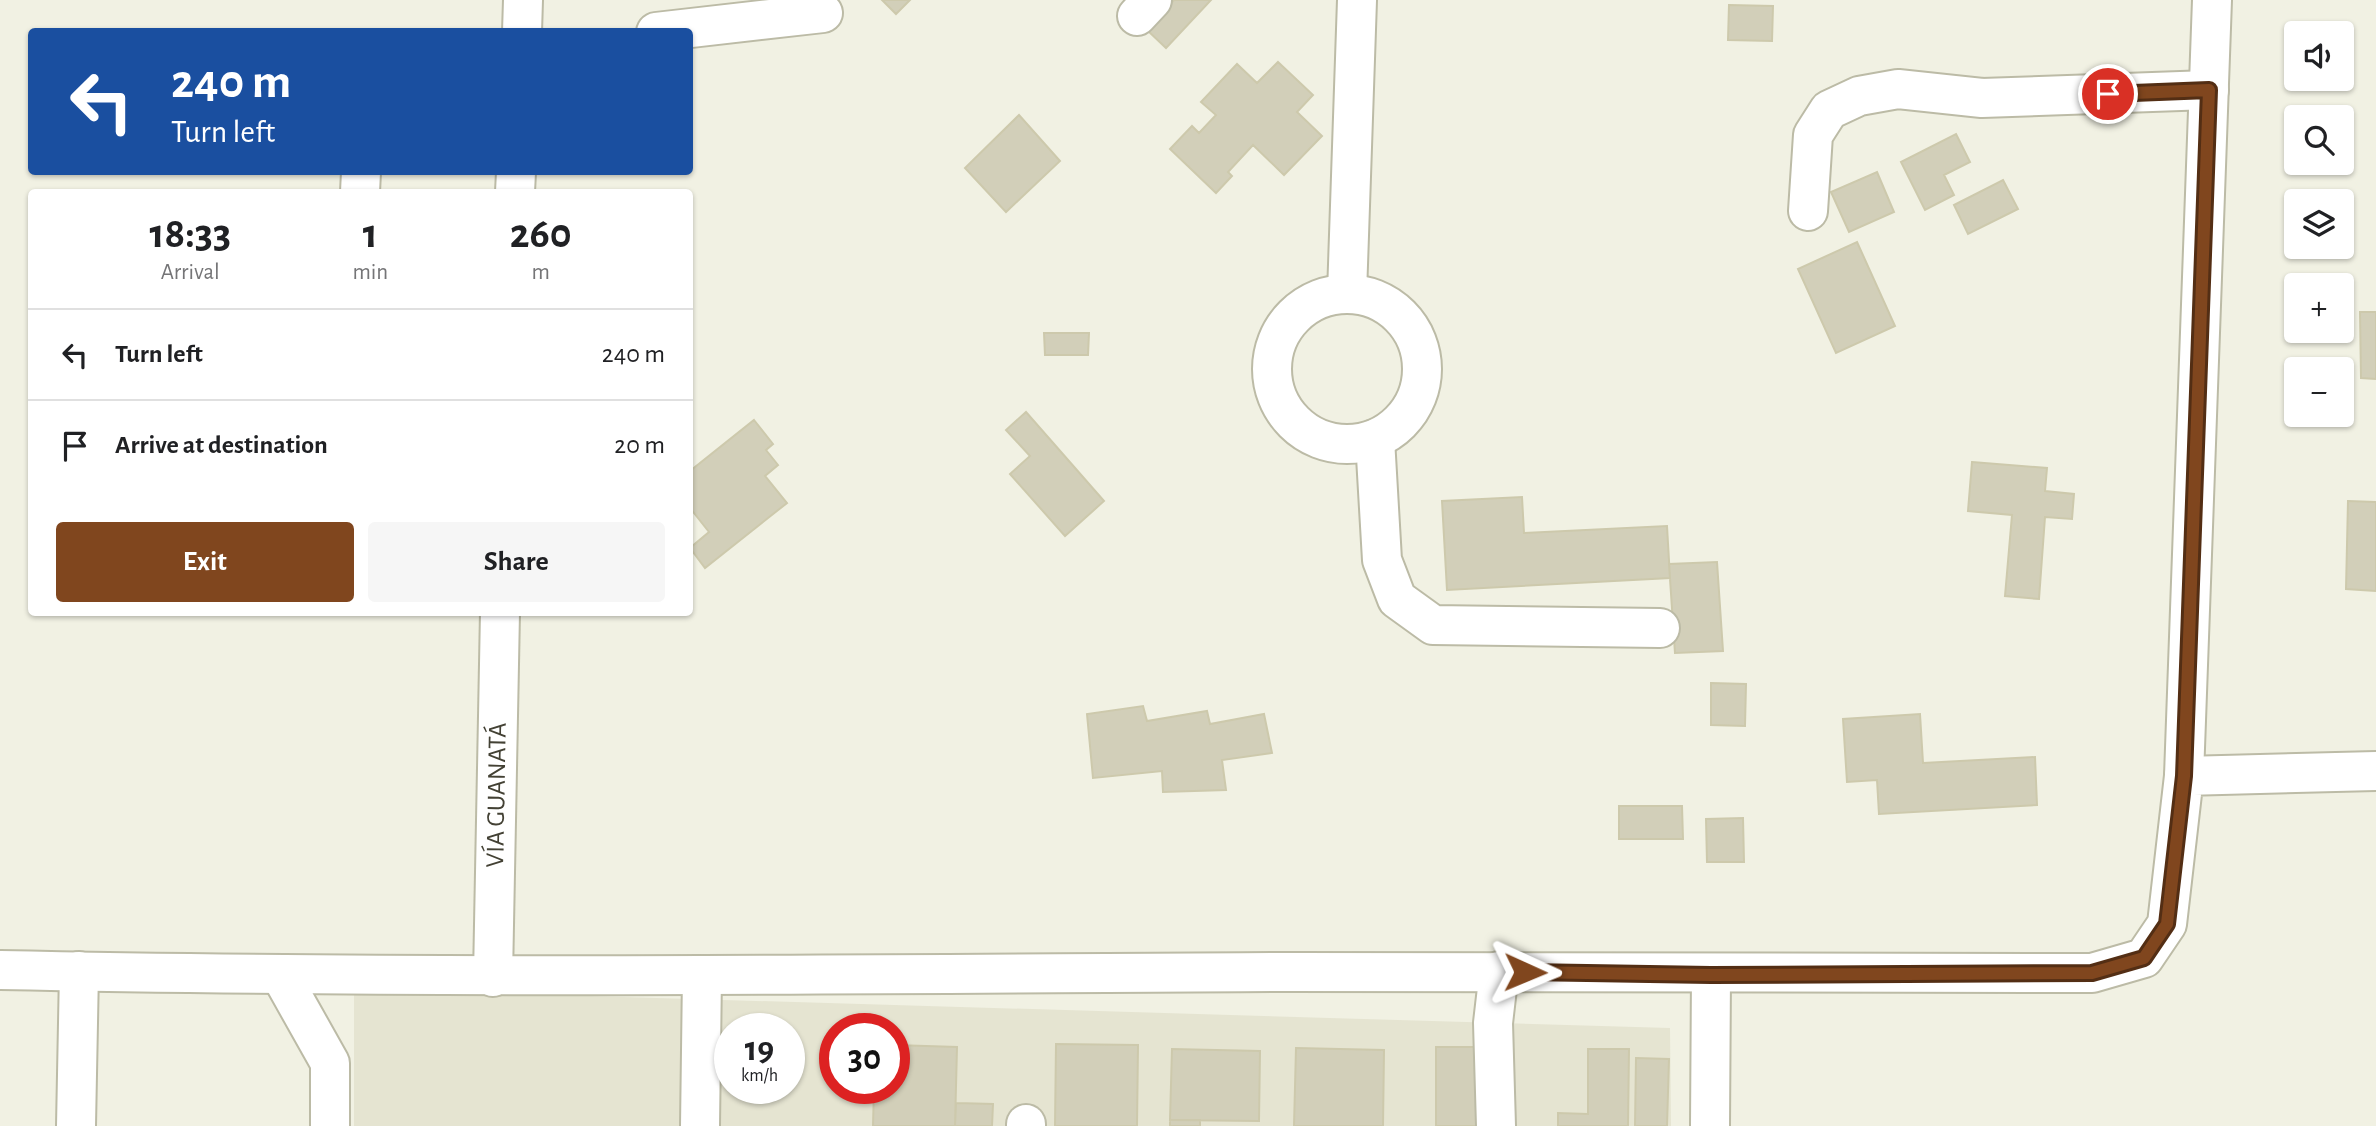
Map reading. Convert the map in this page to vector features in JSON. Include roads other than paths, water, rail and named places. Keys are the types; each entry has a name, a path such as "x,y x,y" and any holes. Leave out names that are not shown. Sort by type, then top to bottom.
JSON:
{"street":[{"path":"522,28 523,0"},
{"path":"1347,294 1357,0"},
{"path":"0,970 493,976 1499,971 1711,975 2092,973 2144,958 2167,924 2184,776 2212,0"},
{"path":"691,28 823,13"},
{"path":"1808,211 1813,135 1829,110 1858,96 1898,89 1982,98 2209,90"},
{"path":"1347,294 1376,300 1401,317 1417,341 1422,378 1416,399 1400,423 1375,439 1343,444 1311,435 1287,414 1274,383 1275,350 1290,321 1316,301 1347,294"},
{"path":"1375,439 1382,560 1397,598 1433,625 1660,628"},
{"name":"VÍA GUANATÁ","path":"493,976 500,616"},
{"path":"2184,776 2376,771"},
{"path":"76,1126 79,971"},
{"path":"1496,1126 1493,1023 1499,971"},
{"path":"280,974 330,1063 330,1126"},
{"path":"700,1126 702,975"},
{"path":"1710,1126 1711,975"}]}
